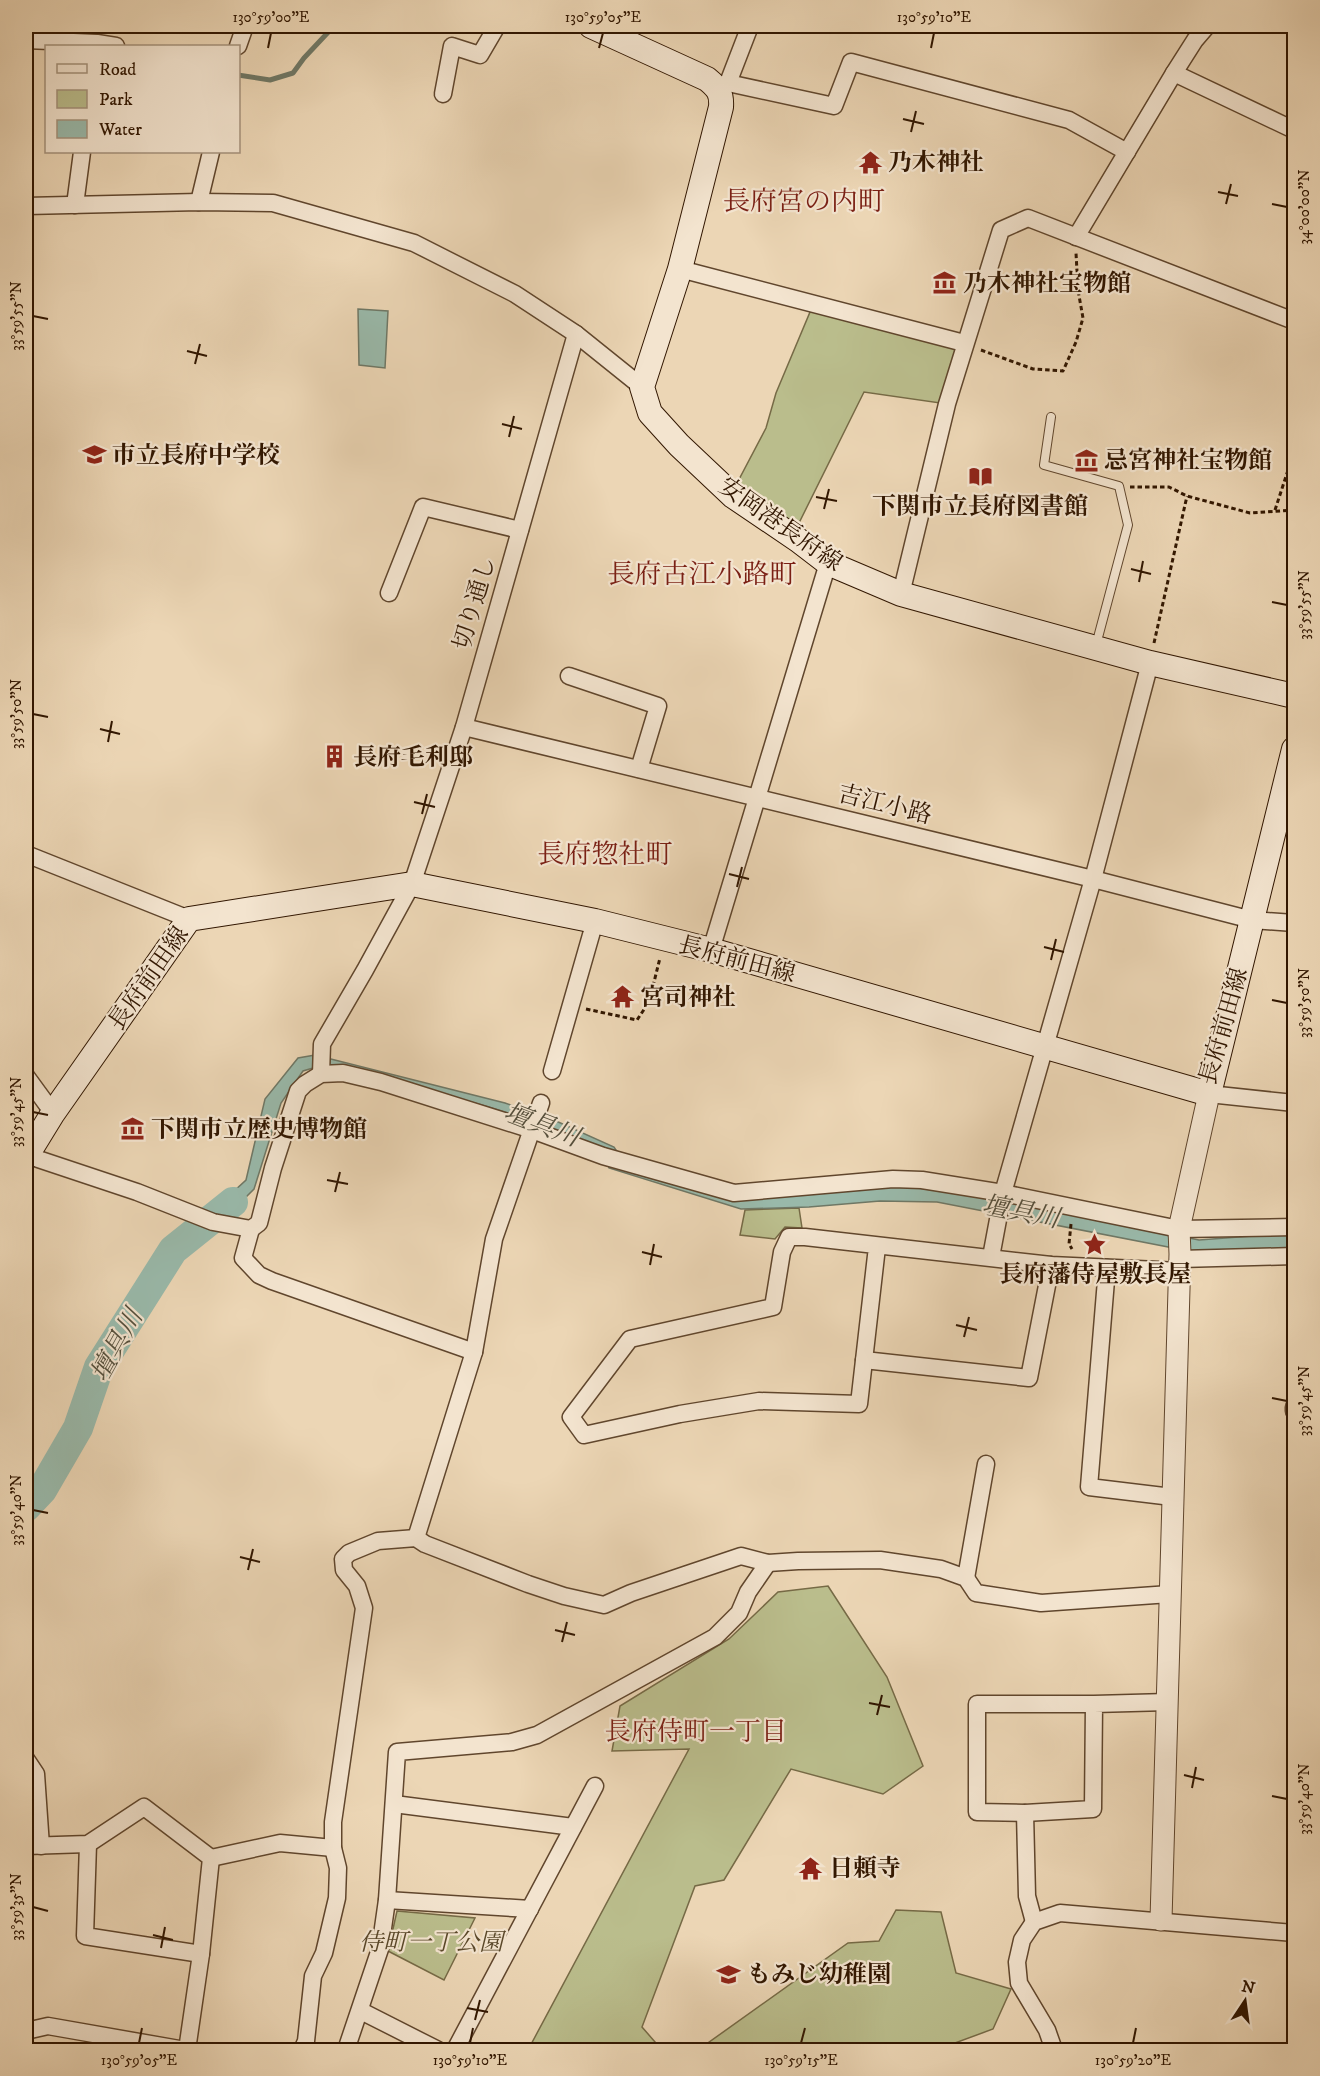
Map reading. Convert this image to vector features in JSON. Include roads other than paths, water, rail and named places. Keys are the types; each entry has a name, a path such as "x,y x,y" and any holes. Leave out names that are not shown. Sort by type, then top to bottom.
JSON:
{"main road":[{"path":"591,26 723,86 721,107 680,269 642,387"},
{"name":"安岡港長府線","path":"642,387 650,413 679,445 733,496 828,563 901,594 1150,663 1294,696"},
{"name":"長府前田線","path":"26,1156 53,1113 189,919 412,884 595,921 711,950 1209,1094 1294,749"}],"street":[{"path":"238,45 245,26"},
{"path":"442,94 452,46 480,55 497,26"},
{"path":"750,26 723,86 834,106 851,62 1069,120 1127,152"},
{"path":"1076,237 1174,73 1207,26"},
{"path":"26,40 97,45"},
{"path":"1174,73 1294,130"},
{"path":"75,205 82,153"},
{"path":"199,202 211,153"},
{"path":"26,206 199,202 273,203 414,243 515,294 576,334 642,387"},
{"path":"901,594 933,456 964,343 1001,230 1028,219 1294,321"},
{"path":"680,269 964,343"},
{"name":"切り通し","path":"321,1074 322,1044 366,970 412,884 464,727 576,334"},
{"path":"388,593 423,507 520,530"},
{"path":"711,950 828,563"},
{"path":"991,1257 1001,1202 1093,879 1150,663"},
{"path":"569,676 658,706 639,769"},
{"name":"吉江小路","path":"464,727 1093,879 1252,920 1294,923"},
{"path":"26,854 189,919"},
{"path":"552,1071 595,921"},
{"path":"474,1353 272,1281 260,1275 243,1258 251,1229 259,1223 273,1168 298,1091 321,1074 343,1073 536,1117 603,1156 735,1193 893,1179 922,1180 1180,1249 1294,1256"},
{"path":"26,1076 53,1113"},
{"path":"1161,1920 1180,1249 1209,1094 1294,1103"},
{"path":"416,1538 474,1353 494,1239 536,1117"},
{"path":"26,1156 137,1192 213,1222 251,1229"},
{"path":"877,1247 859,1404 759,1401 680,1414 584,1435 571,1417 630,1339 773,1307 782,1252 789,1237 1051,1265 1107,1268 1180,1249 1294,1227"},
{"path":"864,1360 1029,1378 1051,1265"},
{"path":"1107,1268 1089,1487 1172,1497"},
{"path":"966,1578 986,1464"},
{"path":"302,2050 306,2041 313,1976 324,1953 337,1898 338,1868 333,1848 335,1810 364,1608 357,1586 344,1570 343,1559 350,1553 378,1541 416,1538 425,1544 528,1584 564,1596 604,1605 632,1593 741,1556 768,1563 880,1560 941,1569 966,1578 976,1593 1041,1603 1170,1594"},
{"path":"346,2050 380,1949 387,1900 397,1752 513,1742 537,1735 715,1637 739,1613 748,1592 768,1563"},
{"path":"1094,1704 1093,1809 1025,1813 977,1812 977,1704 1168,1702"},
{"path":"26,1759 36,1774 33,1846 88,1844 144,1807 211,1858 280,1843 333,1848"},
{"path":"455,2050 595,1786"},
{"path":"394,1804 573,1827"},
{"path":"1025,1813 1027,1896 1034,1922"},
{"path":"88,1844 85,1936 201,1954"},
{"path":"26,2031 48,2026 186,2050 201,1954 211,1858"},
{"path":"387,1900 530,1909"},
{"path":"1054,2050 1047,2030 1019,1983 1017,1962 1022,1940 1034,1922 1060,1913 1294,1932"},
{"path":"361,2011 438,2050"}],"lane":[{"path":"1051,417 1044,465 1119,486 1128,525 1095,648"}],"water":[{"path":"358,309 388,311 385,368 359,365"},
{"name":"壇具川","path":"315,1055 505,1103 556,1121 614,1147 620,1156 717,1194 894,1185 971,1195 1199,1240 1294,1233 1294,1251 1199,1253 937,1202 880,1201 809,1207 741,1209 609,1168 603,1152 505,1112 386,1082 313,1068 303,1071 281,1103 254,1189 219,1219 208,1215 246,1180 265,1099 298,1058"}],"waterway":[{"path":"240,75 270,80 293,73 334,26"},
{"name":"壇具川","path":"26,1507 42,1490 78,1428 99,1367 173,1250 233,1202"}],"place":[{"name":"乃木神社","path":"870,162"},
{"name":"乃木神社宝物館","path":"945,283"},
{"name":"市立長府中学校","path":"94,455"},
{"name":"忌宮神社宝物館","path":"1086,460"},
{"name":"下関市立長府図書館","path":"980,476"},
{"name":"長府毛利邸","path":"335,757"},
{"name":"宮司神社","path":"622,997"},
{"name":"下関市立歴史博物館","path":"133,1129"},
{"name":"長府藩侍屋敷長屋","path":"1095,1244"},
{"name":"日頼寺","path":"811,1868"},
{"name":"もみじ幼稚園","path":"729,1974"}],"district":[{"name":"長府宮の内町","path":"804,201"},
{"name":"長府古江小路町","path":"702,574"},
{"name":"長府惣社町","path":"605,854"},
{"name":"長府侍町一丁目","path":"696,1731"}],"park label":[{"name":"侍町一丁公園","path":"431,1942"}]}
